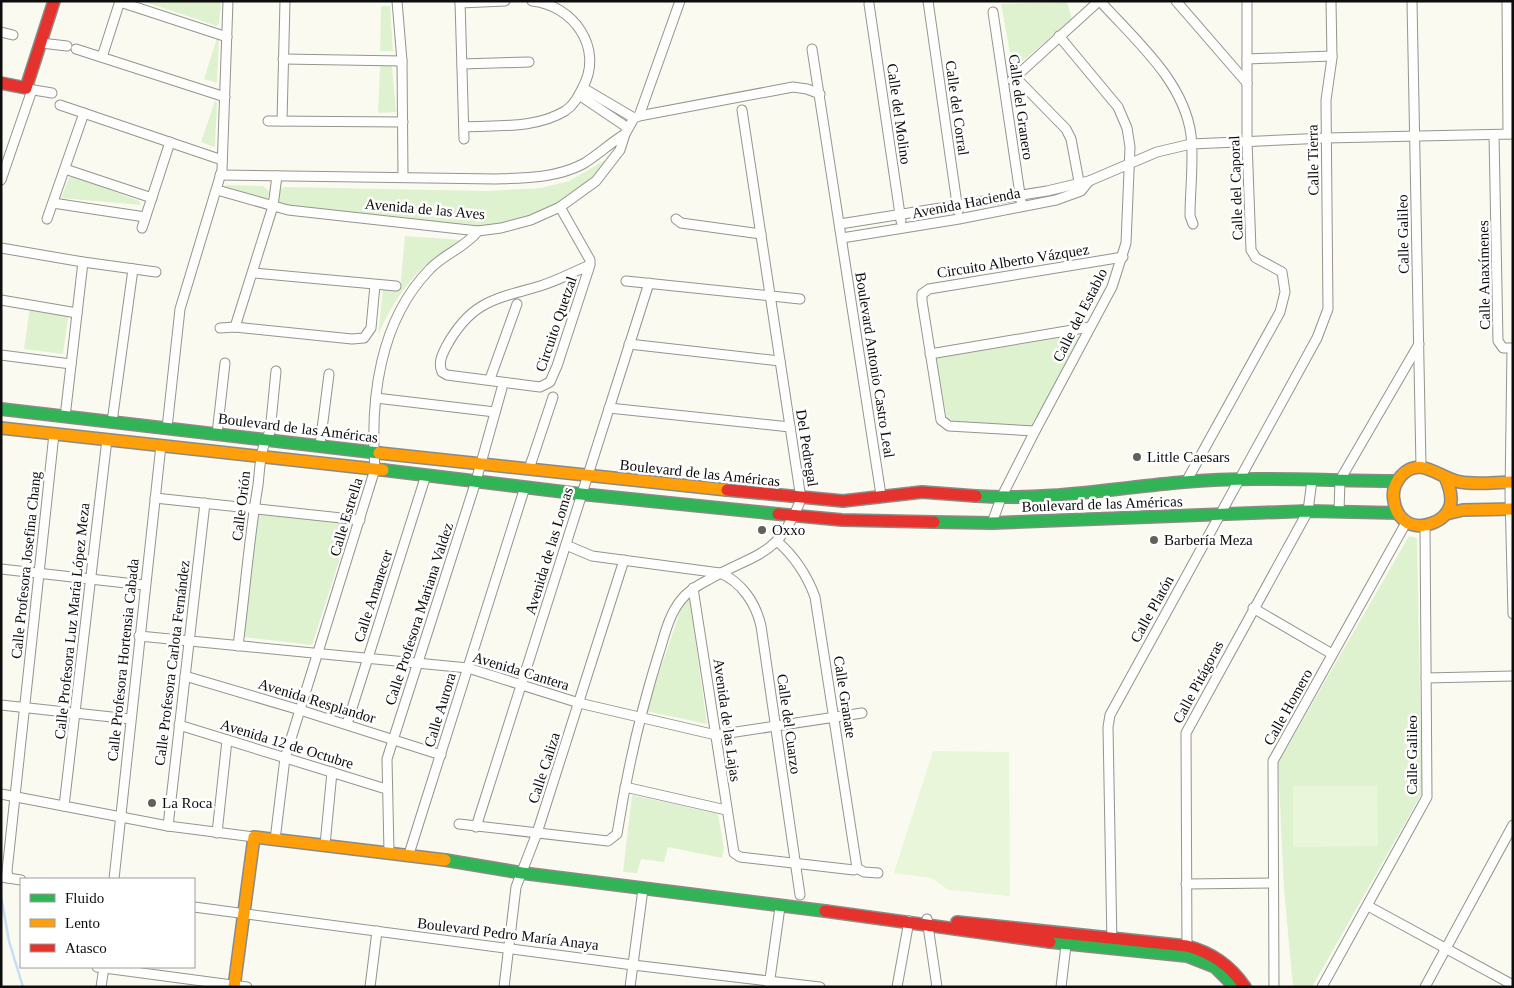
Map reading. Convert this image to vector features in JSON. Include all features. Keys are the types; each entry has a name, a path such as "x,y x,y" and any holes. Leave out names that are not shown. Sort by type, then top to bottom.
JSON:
{"main road":[{"path":"1,84 29,89 54,1"},
{"name":"Boulevard de las Américas","path":"1,409 480,465 843,502 881,495 922,492 1001,498 1033,498 1186,482 1239,480 1397,481"},
{"name":"Boulevard de las Américas","path":"1,428 262,455 581,494 794,517 842,520 992,523 1308,511 1398,513"},
{"path":"1445,477 1452,494 1451,504 1446,514 1434,524 1425,526 1407,522 1398,513 1393,497 1397,481 1411,469 1421,467 1432,468 1445,477 1458,482 1512,482"},
{"path":"842,520 843,502"},
{"path":"1446,514 1464,510 1512,509"},
{"path":"234,986 254,837 409,854 522,873 780,907 1187,951 1221,959 1231,967 1245,987"},
{"path":"1187,951 1215,967 1234,987"}],"street":[{"path":"167,428 182,302 217,190 222,160 228,1"},
{"path":"282,121 285,1"},
{"path":"397,1 402,61 403,177"},
{"path":"464,139 460,2 505,1"},
{"path":"464,127 543,121 572,106 581,91 590,61 586,40 581,29 569,16 560,10 532,1"},
{"name":"Avenida de las Aves","path":"220,174 496,179 559,174 583,164 626,131 636,117 680,1"},
{"name":"Calle del Corral","path":"928,1 960,219"},
{"path":"1005,86 1100,1 1166,76 1175,90 1186,116 1191,144 1190,216 1193,224"},
{"path":"1176,1 1247,83"},
{"name":"Calle del Caporal","path":"1186,482 1268,337 1284,300 1282,272 1252,254 1247,141 1247,1"},
{"name":"Calle Tierra","path":"1325,318 1329,302 1326,100 1332,56 1331,1"},
{"name":"Calle Galileo","path":"1412,1 1421,467"},
{"path":"1507,1 1510,134"},
{"path":"102,57 120,2 227,37"},
{"name":"Calle del Molino","path":"869,4 902,228"},
{"name":"Calle del Granero","path":"992,12 1005,86 1022,206"},
{"path":"1,32 13,35"},
{"name":"Calle del Establo","path":"992,523 1001,498 1035,431 1112,287 1126,243 1129,138 1118,108 1059,36"},
{"path":"41,43 72,48 225,97"},
{"name":"Boulevard Antonio Castro Leal","path":"812,49 881,495"},
{"path":"1246,59 1332,56"},
{"path":"284,59 402,61"},
{"path":"462,64 529,62"},
{"path":"1015,77 1066,129 1073,150 1080,187"},
{"path":"581,91 636,117 792,87 807,89 820,94"},
{"path":"1,180 29,89 52,93"},
{"path":"581,91 626,131"},
{"path":"60,105 222,160"},
{"name":"Del Pedregal","path":"537,833 608,842 617,834 639,717 670,620 680,600 693,588 720,573 758,557 777,542 794,517 801,499 742,110"},
{"path":"47,219 84,113"},
{"path":"268,121 403,122"},
{"name":"Avenida de las Aves","path":"217,190 273,206 478,231 520,224 560,207 596,181 620,150 626,131"},
{"name":"Avenida Hacienda","path":"842,238 960,219 1056,200 1089,181 1129,162 1171,147 1247,141 1510,134"},
{"name":"Calle Anaxímenes","path":"1494,135 1498,341 1504,348 1512,348 1512,482 1510,495 1512,509 1513,614"},
{"path":"142,228 170,142"},
{"path":"65,169 152,198"},
{"path":"235,327 273,206 277,176"},
{"name":"Avenida Hacienda","path":"840,224 1080,187"},
{"path":"53,203 145,217"},
{"name":"Circuito Quetzal","path":"560,207 589,257 590,265 550,382 540,387 490,379 446,375 440,370 443,352 463,322 477,309 494,298 541,286 590,265"},
{"path":"676,219 681,223 761,234"},
{"name":"Calle Estrella","path":"275,840 285,758 375,470 373,432 376,398 387,339 414,287 442,258 469,240 478,231"},
{"path":"1,248 156,272"},
{"name":"Circuito Alberto Vázquez","path":"1035,431 944,424 940,416 921,297 925,290 1123,257"},
{"path":"65,417 83,262"},
{"path":"112,422 133,269"},
{"path":"252,273 396,286"},
{"path":"626,281 800,299"},
{"name":"Avenida de las Lomas","path":"476,827 649,282"},
{"path":"220,328 235,327 352,339 364,338 370,328 375,284"},
{"path":"1,300 77,313"},
{"path":"490,379 517,304"},
{"name":"Calle Platón","path":"1112,944 1108,721 1317,338 1325,318"},
{"path":"930,354 1090,328"},
{"path":"1339,511 1340,480 1419,343"},
{"path":"629,344 780,361"},
{"path":"1,355 71,364"},
{"path":"217,434 225,364"},
{"name":"Calle Orión","path":"238,646 254,509 262,455 270,432 276,371"},
{"path":"320,445 329,374"},
{"name":"Calle Profesora Mariana Valdez","path":"388,852 387,759 476,481 502,388"},
{"path":"529,469 552,397"},
{"path":"376,398 496,412"},
{"path":"609,408 790,427"},
{"name":"Calle Profesora Josefina Chang","path":"5,878 54,434"},
{"name":"Calle Profesora Luz María López Meza","path":"64,806 107,439"},
{"name":"Calle Profesora Hortensia Cabada","path":"114,878 144,585 161,444"},
{"name":"Calle Amanecer","path":"347,724 426,475"},
{"name":"Calle Pitágoras","path":"1187,951 1184,739 1253,608 1308,511 1312,480"},
{"name":"Calle Aurora","path":"409,854 525,487"},
{"path":"155,498 360,520"},
{"name":"Calle Profesora Carlota Fernández","path":"168,826 205,504"},
{"name":"Calle Homero","path":"1274,987 1273,761 1407,522"},
{"name":"Calle Galileo","path":"1322,987 1427,797 1425,526"},
{"name":"Calle Granate","path":"777,542 793,557 808,578 815,597 857,868"},
{"path":"566,544 592,556 720,573"},
{"name":"Calle Caliza","path":"504,987 516,887 537,833 624,560"},
{"path":"1,569 144,585"},
{"name":"Calle del Cuarzo","path":"720,573 728,576 742,589 758,615 800,895"},
{"name":"Avenida de las Lajas","path":"693,588 732,851 736,856 796,863"},
{"path":"1253,608 1332,654"},
{"name":"Avenida Cantera","path":"139,636 468,668 579,703 716,735 862,713"},
{"name":"Avenida Resplandor","path":"185,676 347,724 441,755"},
{"path":"1426,678 1513,676"},
{"path":"1,705 130,719"},
{"name":"Avenida 12 de Octubre","path":"180,726 386,789"},
{"path":"218,833 227,740"},
{"path":"325,845 332,772"},
{"path":"625,787 726,810"},
{"path":"1,794 168,826 254,837"},
{"path":"459,824 537,833"},
{"path":"1425,987 1513,825"},
{"path":"796,863 854,870 857,868 864,872 878,873"},
{"path":"5,878 20,880"},
{"path":"1186,884 1273,883"},
{"path":"630,987 643,890"},
{"path":"1368,906 1512,985"},
{"name":"Boulevard Pedro María Anaya","path":"195,907 508,947 769,984 820,987"},
{"path":"769,984 780,907"},
{"path":"897,987 920,922"},
{"path":"920,922 937,987"},
{"path":"370,987 377,931"},
{"path":"1061,987 1067,939"},
{"path":"101,968 101,987"},
{"path":"108,968 247,987"}],"green space":[{"path":"142,1 221,1 219,24 217,26"},
{"path":"1067,2 1072,19 1013,69 1001,4"},
{"path":"381,6 390,6 393,51 380,51"},
{"path":"217,38 219,39 217,83 204,79"},
{"path":"380,66 392,66 396,112 378,113"},
{"path":"215,101 217,102 215,147 201,142"},
{"path":"609,158 602,171 551,211 496,230 280,207 277,199 278,191 284,187 487,191 541,188 569,181"},
{"path":"73,176 139,201 141,205 61,198 69,178"},
{"path":"226,185 263,186 269,193 266,201 223,188"},
{"path":"405,236 461,240 433,259 411,280 393,305 378,335 383,289 400,290"},
{"path":"30,307 69,312 63,354 24,349"},
{"path":"1077,335 1081,338 1029,430 947,420 936,358"},
{"path":"258,510 352,521 312,645 243,637"},
{"path":"1409,536 1417,538 1422,793 1312,987 1293,987 1284,889 1278,763"},
{"path":"689,595 707,724 646,711 684,600"},
{"path":"933,751 1009,752 1010,896 949,890 931,878 894,873"},
{"path":"1293,786 1377,786 1378,846 1293,847"},
{"path":"632,795 718,814 724,848 722,858 668,847 664,862 641,859 637,873 623,872"}],"waterway":[{"path":"1,896 9,941 23,987"}],"traffic: fast":[{"path":"1,409 379,453"},
{"path":"383,470 581,494 778,514"},
{"path":"976,496 1028,497 1211,480 1397,481"},
{"path":"934,522 992,523 1308,511 1398,513"},
{"path":"445,860 522,873 825,911"},
{"path":"1050,942 1187,956 1215,967 1235,987"}],"traffic: slow":[{"path":"1,428 383,470"},
{"path":"379,453 727,490"},
{"path":"1445,477 1451,495 1450,506 1447,512 1438,520 1420,526 1408,523 1398,514 1395,508 1394,488 1401,476 1408,470 1415,468 1430,470 1452,480 1466,483 1513,482"},
{"path":"1446,514 1463,510 1513,509"},
{"path":"234,987 254,837 445,860"}],"traffic: jam":[{"path":"1,83 26,88 54,1"},
{"path":"727,490 843,501 922,492 976,496"},
{"path":"778,514 842,520 934,522"},
{"path":"825,911 1050,942"},
{"path":"957,922 1187,946 1204,952 1220,961 1233,972 1245,987"}],"place":[{"name":"Little Caesars","path":"1137,457"},
{"name":"Oxxo","path":"762,530"},
{"name":"Barbería Meza","path":"1154,540"},
{"name":"La Roca","path":"152,803"}]}
